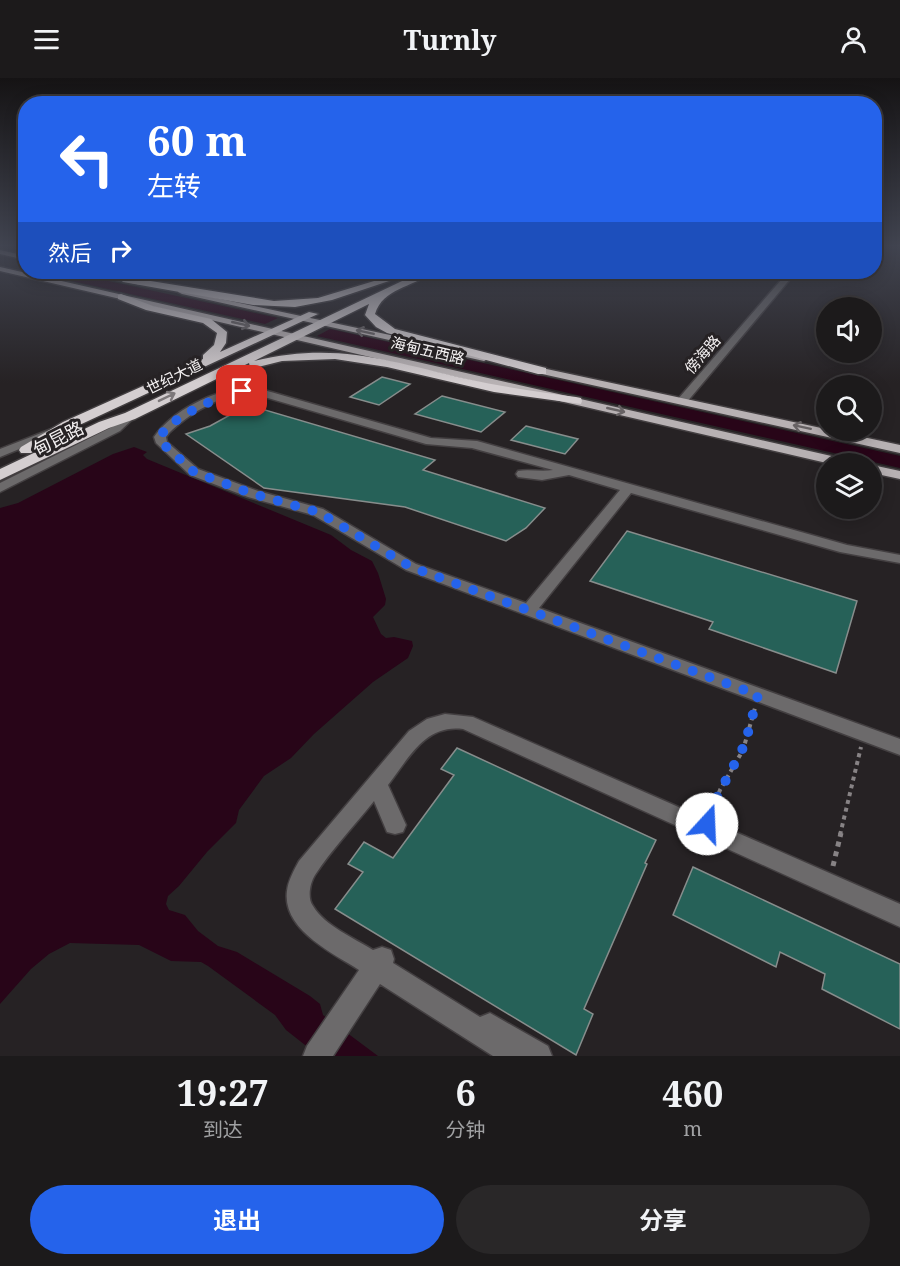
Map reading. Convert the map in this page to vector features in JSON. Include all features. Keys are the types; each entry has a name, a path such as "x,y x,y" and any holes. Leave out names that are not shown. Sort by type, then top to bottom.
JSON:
{"highway":[{"path":"203,292 277,304 321,300 349,292"},
{"name":"世纪大道","path":"0,462 40,443 68,425 360,292"},
{"name":"世纪大道","path":"0,475 104,425 130,416 385,292"},
{"path":"389,292 370,310 372,320 380,325 410,337 542,371"},
{"path":"121,297 150,308 207,321 218,327 222,332 222,340 201,364"},
{"path":"218,372 233,373 277,357 340,354 470,384 576,401"}],"main road":[{"name":"海甸五西路","path":"98,292 816,456"},
{"name":"海甸五西路","path":"180,292 900,449"},
{"path":"882,471 900,475"}],"street":[{"name":"傍海路","path":"679,401 771,292"},
{"name":"傍海路","path":"679,401 775,292"},
{"path":"900,565 844,555 473,444 430,441 252,390 235,392 217,400 172,423 160,437 162,443 194,472 253,494 318,512 399,562 900,738"},
{"name":"甸昆路","path":"0,488 116,429 130,416"},
{"name":"甸昆路","path":"0,453 68,425"},
{"path":"522,474 542,476 567,472"},
{"path":"624,489 845,549 900,559"},
{"path":"528,607 624,489"},
{"path":"528,607 900,747"},
{"path":"518,1056 380,963 320,918 307,899 308,886 314,872 423,729 435,722 466,722 900,916"},
{"path":"379,787 430,732 446,726 462,727 900,925"},
{"path":"379,787 395,825"},
{"path":"317,1055 380,963"},
{"path":"380,963 538,1056"}],"path":[{"path":"705,829 716,799 745,744 758,695"},
{"path":"829,884 865,734"}],"shaded area":[{"path":"120,292 157,292 278,318 265,324"},
{"path":"330,329 816,437 816,441 833,441 900,456 900,468 882,464 882,453 834,453 317,336"},
{"path":"134,447 147,452 143,455 147,459 331,535 351,550 372,561 386,599 385,605 373,617 381,634 386,638 394,637 412,641 413,646 408,658 373,682 314,734 291,758 264,776 239,810 236,823 168,896 166,904 169,910 185,915 198,931 218,946 237,952 310,996 320,1004 323,1015 378,1056 319,1056 286,1030 275,1015 208,966 201,962 171,961 139,945 70,943 49,954 31,969 0,1004 0,508 18,503 113,454"}],"building":[{"path":"382,377 410,384 379,405 350,397"},
{"path":"442,396 505,412 481,432 415,414"},
{"path":"248,405 435,460 423,470 545,508 526,528 506,541 405,507 264,488 186,434 210,426"},
{"path":"526,426 578,439 565,454 511,440"},
{"path":"627,531 857,601 836,673 709,629 713,622 590,581"},
{"path":"457,748 656,840 584,1009 593,1014 576,1055 335,909 363,872 348,864 364,842 393,858 454,775 441,769"},
{"path":"693,867 900,964 900,1029 822,989 825,974 780,952 776,967 673,915"}],"route":[{"path":"242,391 226,395 172,423 163,430 160,437 162,443 194,472 253,494 318,512 399,562 758,695 745,744 716,799 707,824"}]}
